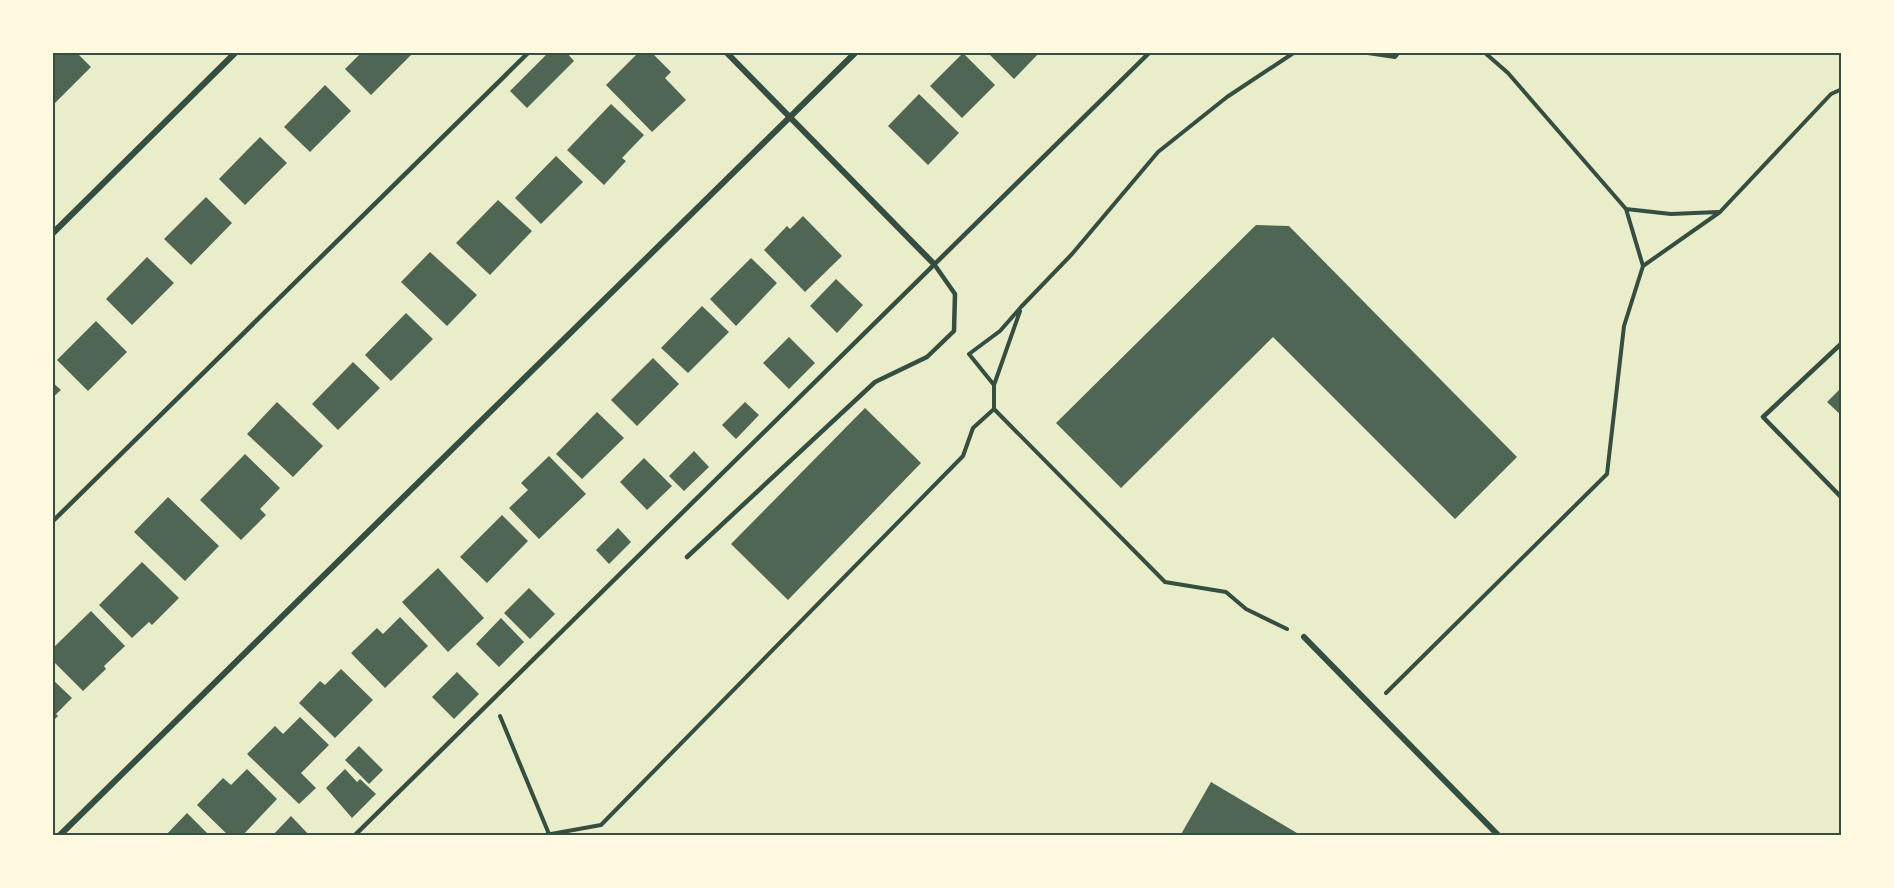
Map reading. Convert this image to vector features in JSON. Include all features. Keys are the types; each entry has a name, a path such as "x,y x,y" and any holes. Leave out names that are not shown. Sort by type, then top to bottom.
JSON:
{"street":[{"path":"52,234 236,52"},
{"path":"726,52 934,264"},
{"path":"59,836 856,52"},
{"path":"1304,638 1499,836"}],"lane":[{"path":"52,522 529,52"},
{"path":"354,836 1150,52"},
{"path":"687,557 875,382 927,357 954,331 955,294 934,264"},
{"path":"1842,343 1763,417 1842,498"}],"path":[{"path":"994,385 969,354 1000,331 1072,254 1158,152 1227,96 1295,52"},
{"path":"1361,52 1395,57 1399,52"},
{"path":"1373,707 1607,474 1624,326 1643,266 1626,209 1508,73 1484,52"},
{"path":"1643,266 1720,212 1831,94 1842,89"},
{"path":"1626,209 1671,214 1720,212"},
{"path":"1021,307 994,385 994,409 1166,582 1226,592 1246,609 1304,638"},
{"path":"540,836 601,825 963,456 973,428 994,409"},
{"path":"492,699 550,835"}],"building":[{"path":"76,52 91,67 52,106 52,53"},
{"path":"362,52 414,52 371,95 345,69"},
{"path":"549,52 566,52 574,61 527,108 510,91"},
{"path":"639,52 651,52 671,72 665,78 686,100 652,132 606,85"},
{"path":"987,52 1040,52 1014,79"},
{"path":"963,53 995,85 962,118 930,86"},
{"path":"325,85 351,111 310,152 284,127"},
{"path":"919,94 959,133 928,165 888,126"},
{"path":"611,104 644,135 622,158 626,161 604,185 567,150"},
{"path":"260,137 287,163 245,205 219,179"},
{"path":"556,156 583,182 541,224 515,198"},
{"path":"206,197 232,223 191,265 164,239"},
{"path":"498,200 532,231 490,275 456,243"},
{"path":"803,216 842,256 805,292 764,250 787,226 790,229"},
{"path":"1256,225 1289,226 1517,457 1455,519 1273,337 1121,488 1056,423"},
{"path":"430,252 477,295 447,326 401,282"},
{"path":"147,257 174,283 132,325 106,299"},
{"path":"751,258 777,283 736,326 710,299"},
{"path":"836,279 863,305 837,333 810,306"},
{"path":"702,306 729,332 688,373 661,348"},
{"path":"406,313 433,339 391,381 365,355"},
{"path":"96,321 127,352 88,391 57,360"},
{"path":"789,337 815,363 789,389 763,363"},
{"path":"653,358 679,384 637,426 611,400"},
{"path":"353,362 380,388 338,430 312,404"},
{"path":"52,382 61,390 52,398"},
{"path":"1842,387 1842,416 1827,402"},
{"path":"277,402 323,446 293,477 247,434"},
{"path":"745,402 759,415 736,439 722,425"},
{"path":"865,408 921,463 788,600 731,544"},
{"path":"597,412 624,438 582,479 556,454"},
{"path":"694,451 709,467 684,491 669,476"},
{"path":"245,454 280,488 260,509 266,515 241,540 200,500"},
{"path":"549,456 586,494 539,539 509,508 528,490 521,483"},
{"path":"644,458 672,486 647,510 620,482"},
{"path":"168,497 219,546 185,581 134,532"},
{"path":"502,515 528,541 487,583 460,557"},
{"path":"618,528 631,542 609,564 596,550"},
{"path":"142,562 179,598 152,625 149,622 132,638 99,605"},
{"path":"438,568 484,618 448,652 402,602"},
{"path":"529,588 555,614 530,639 504,613"},
{"path":"91,611 125,646 104,666 106,669 83,691 52,660 52,649"},
{"path":"400,617 428,646 385,688 351,653 377,628 383,634"},
{"path":"501,618 524,642 499,667 476,644"},
{"path":"341,669 373,700 335,738 299,703 320,681 325,685"},
{"path":"457,672 479,694 454,719 432,697"},
{"path":"52,679 72,698 56,714 58,716 52,722"},
{"path":"300,717 329,745 301,773 316,788 299,804 247,754 275,726 283,734"},
{"path":"359,746 383,770 369,784 345,760"},
{"path":"247,769 277,799 242,836 229,836 197,805 223,778 231,785"},
{"path":"345,769 357,782 360,779 376,794 352,818 326,788"},
{"path":"1211,782 1302,836 1180,836"},
{"path":"187,813 210,836 165,836"},
{"path":"291,816 310,836 272,836"}]}
